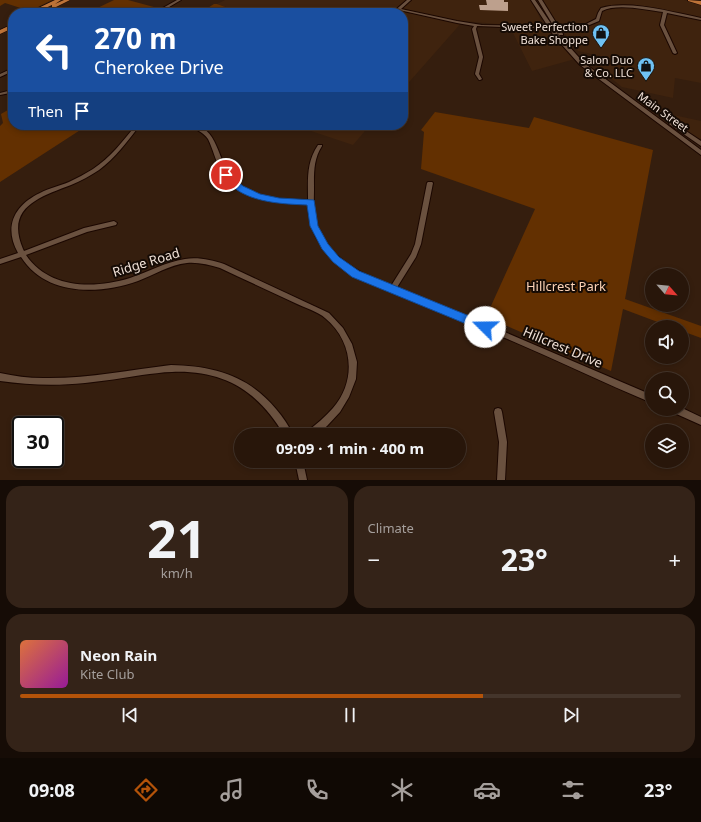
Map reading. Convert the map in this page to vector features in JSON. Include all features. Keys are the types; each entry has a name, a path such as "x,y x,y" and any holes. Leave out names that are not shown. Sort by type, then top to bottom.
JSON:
{"main road":[{"path":"42,8 59,0"},
{"path":"51,8 68,0"},
{"name":"Main Street","path":"533,0 549,26 565,46 597,76 701,144"},
{"name":"Main Street","path":"540,0 556,26 584,58 628,94 669,124 678,135 701,152"},
{"path":"690,0 701,3"},
{"path":"565,46 570,47 584,58"},
{"path":"678,135 685,133"}],"street":[{"path":"165,8 179,0"},
{"path":"399,8 408,0"},
{"path":"408,11 476,25 575,26 593,24 598,20 601,10 614,5 633,6 701,19"},
{"path":"665,12 662,22 663,28 675,53"},
{"path":"476,25 474,27 474,33 481,57 477,74 480,79"},
{"path":"0,94 8,92"},
{"name":"Ridge Road","path":"134,130 114,155 102,166 81,179 46,191 26,205 18,215 14,224 16,239 22,255 31,268 42,277 54,282 80,287 105,286 124,282 179,262 211,262 327,316 338,326 346,338 352,355 352,376 346,398 335,414 320,428"},
{"path":"201,130 208,134 216,148 223,171 230,180 240,188 268,199 311,202"},
{"name":"Hillcrest Drive","path":"320,146 315,152 311,163 311,202 314,226 333,257 355,274 498,332 645,396"},
{"path":"392,290 414,255 418,244 430,183"},
{"path":"0,262 86,230 114,223"},
{"path":"0,377 18,381 62,382 171,368 211,372 229,377 255,393 273,411 284,428"},
{"path":"498,412 503,442 501,480"},
{"path":"689,415 701,420"},
{"path":"300,468 303,480"}],"shaded area":[{"path":"225,0 531,0 542,22 537,24 508,25 463,21 408,83 408,8 228,8 217,4"},
{"path":"542,0 684,0 701,4 701,83 675,78 673,98 622,87 586,58 617,65 618,60 578,51 549,13"},
{"path":"541,28 547,30 575,59 532,71 511,29"},
{"path":"669,114 701,121 701,139 696,138 663,115"},
{"path":"308,130 366,130 353,145"}],"green space":[{"path":"0,0 52,0 36,8 21,8 5,3 0,6"},
{"path":"114,0 128,0 158,8 97,8"},
{"path":"217,4 228,8 208,8"},
{"path":"8,110 8,130 80,130 0,182 0,126 3,123 1,114"},
{"name":"Hillcrest Park","path":"435,112 529,128 534,117 653,150 625,299 645,306 645,312 662,312 684,320 652,320 623,309 611,371 486,317 535,209 421,169 424,132 421,130"},
{"name":"Hillcrest Park","path":"689,322 701,326 701,338 689,334"}],"building":[{"path":"486,0 504,0 504,2 508,2 508,11 480,10 479,5 487,5"}],"place":[{"name":"Sweet Perfection Bake Shoppe","path":"601,48"},
{"name":"Salon Duo & Co. LLC","path":"646,81"}],"route":[{"path":"226,175 240,188 258,196 279,201 311,202 314,226 325,246 336,260 355,274 485,327"}]}
